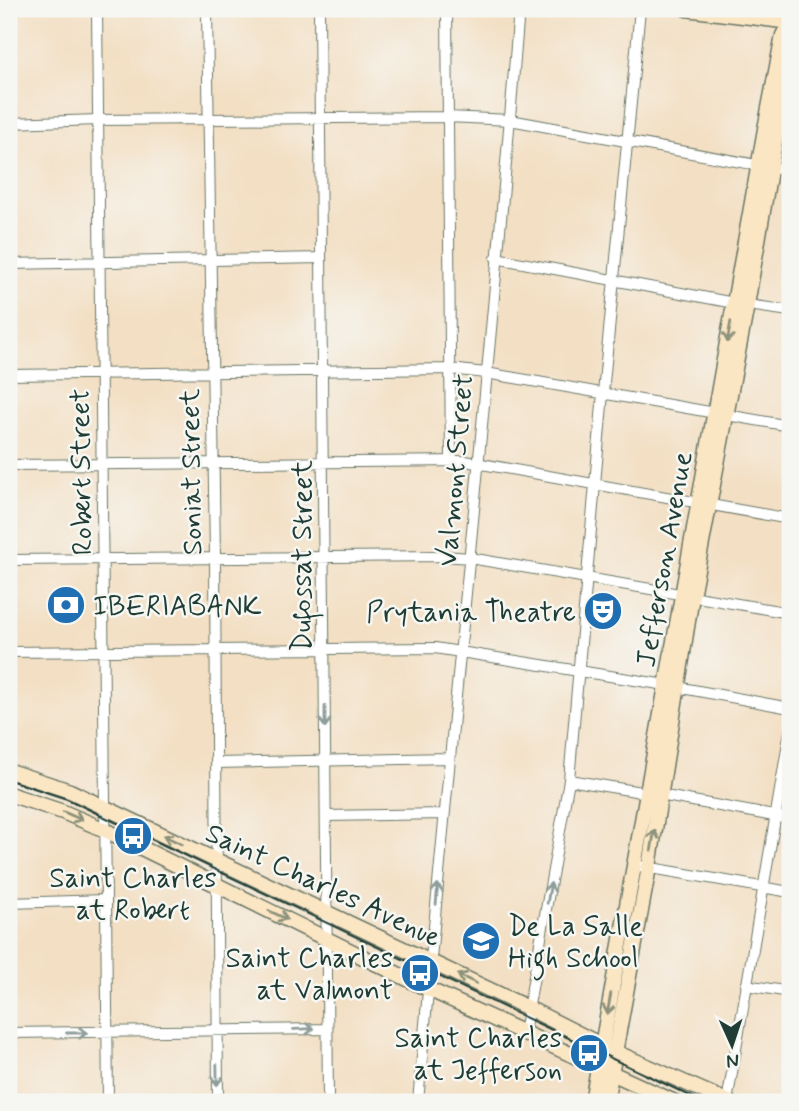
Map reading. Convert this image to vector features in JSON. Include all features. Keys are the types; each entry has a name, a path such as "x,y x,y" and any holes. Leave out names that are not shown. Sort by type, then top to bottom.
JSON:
{"main road":[{"path":"686,9 790,25"},
{"name":"Jefferson Avenue","path":"606,1102 605,1069 608,1049 764,166 783,35 790,25"},
{"name":"Jefferson Avenue","path":"764,166 790,53"},
{"name":"Saint Charles Avenue","path":"9,771 52,784 105,807 528,1008 608,1049 727,1102"},
{"name":"Saint Charles Avenue","path":"9,794 105,830 428,989 675,1102"},
{"name":"Jefferson Avenue","path":"592,1102 605,1069"}],"street":[{"name":"Robert Street","path":"97,9 108,1102"},
{"name":"Soniat Street","path":"207,9 215,557 218,1102"},
{"name":"Dufossat Street","path":"319,9 328,1102"},
{"path":"447,9 451,461"},
{"name":"Valmont Street","path":"418,1102 519,9"},
{"path":"524,1033 569,780 640,9"},
{"path":"9,123 448,117 510,120 790,171"},
{"path":"9,264 321,258"},
{"path":"496,258 615,282 790,311"},
{"path":"9,375 450,369 790,426"},
{"path":"9,465 451,461 479,463 790,519"},
{"path":"9,559 324,556 470,558 790,613"},
{"path":"9,652 435,648 790,708"},
{"path":"727,1102 790,731"},
{"path":"216,763 449,758"},
{"path":"569,780 790,819"},
{"path":"326,816 444,814"},
{"path":"641,866 790,892"},
{"path":"9,903 106,900"},
{"path":"746,985 790,992"},
{"path":"9,1033 327,1029"}],"tram line":[{"path":"9,780 67,799 703,1102"}],"place":[{"name":"IBERIABANK","path":"66,605"},
{"name":"Prytania Theatre","path":"603,611"},
{"name":"Saint Charles at Robert","path":"133,836"},
{"name":"De La Salle High School","path":"481,941"},
{"name":"Saint Charles at Valmont","path":"420,973"},
{"name":"Saint Charles at Jefferson","path":"589,1053"}]}
